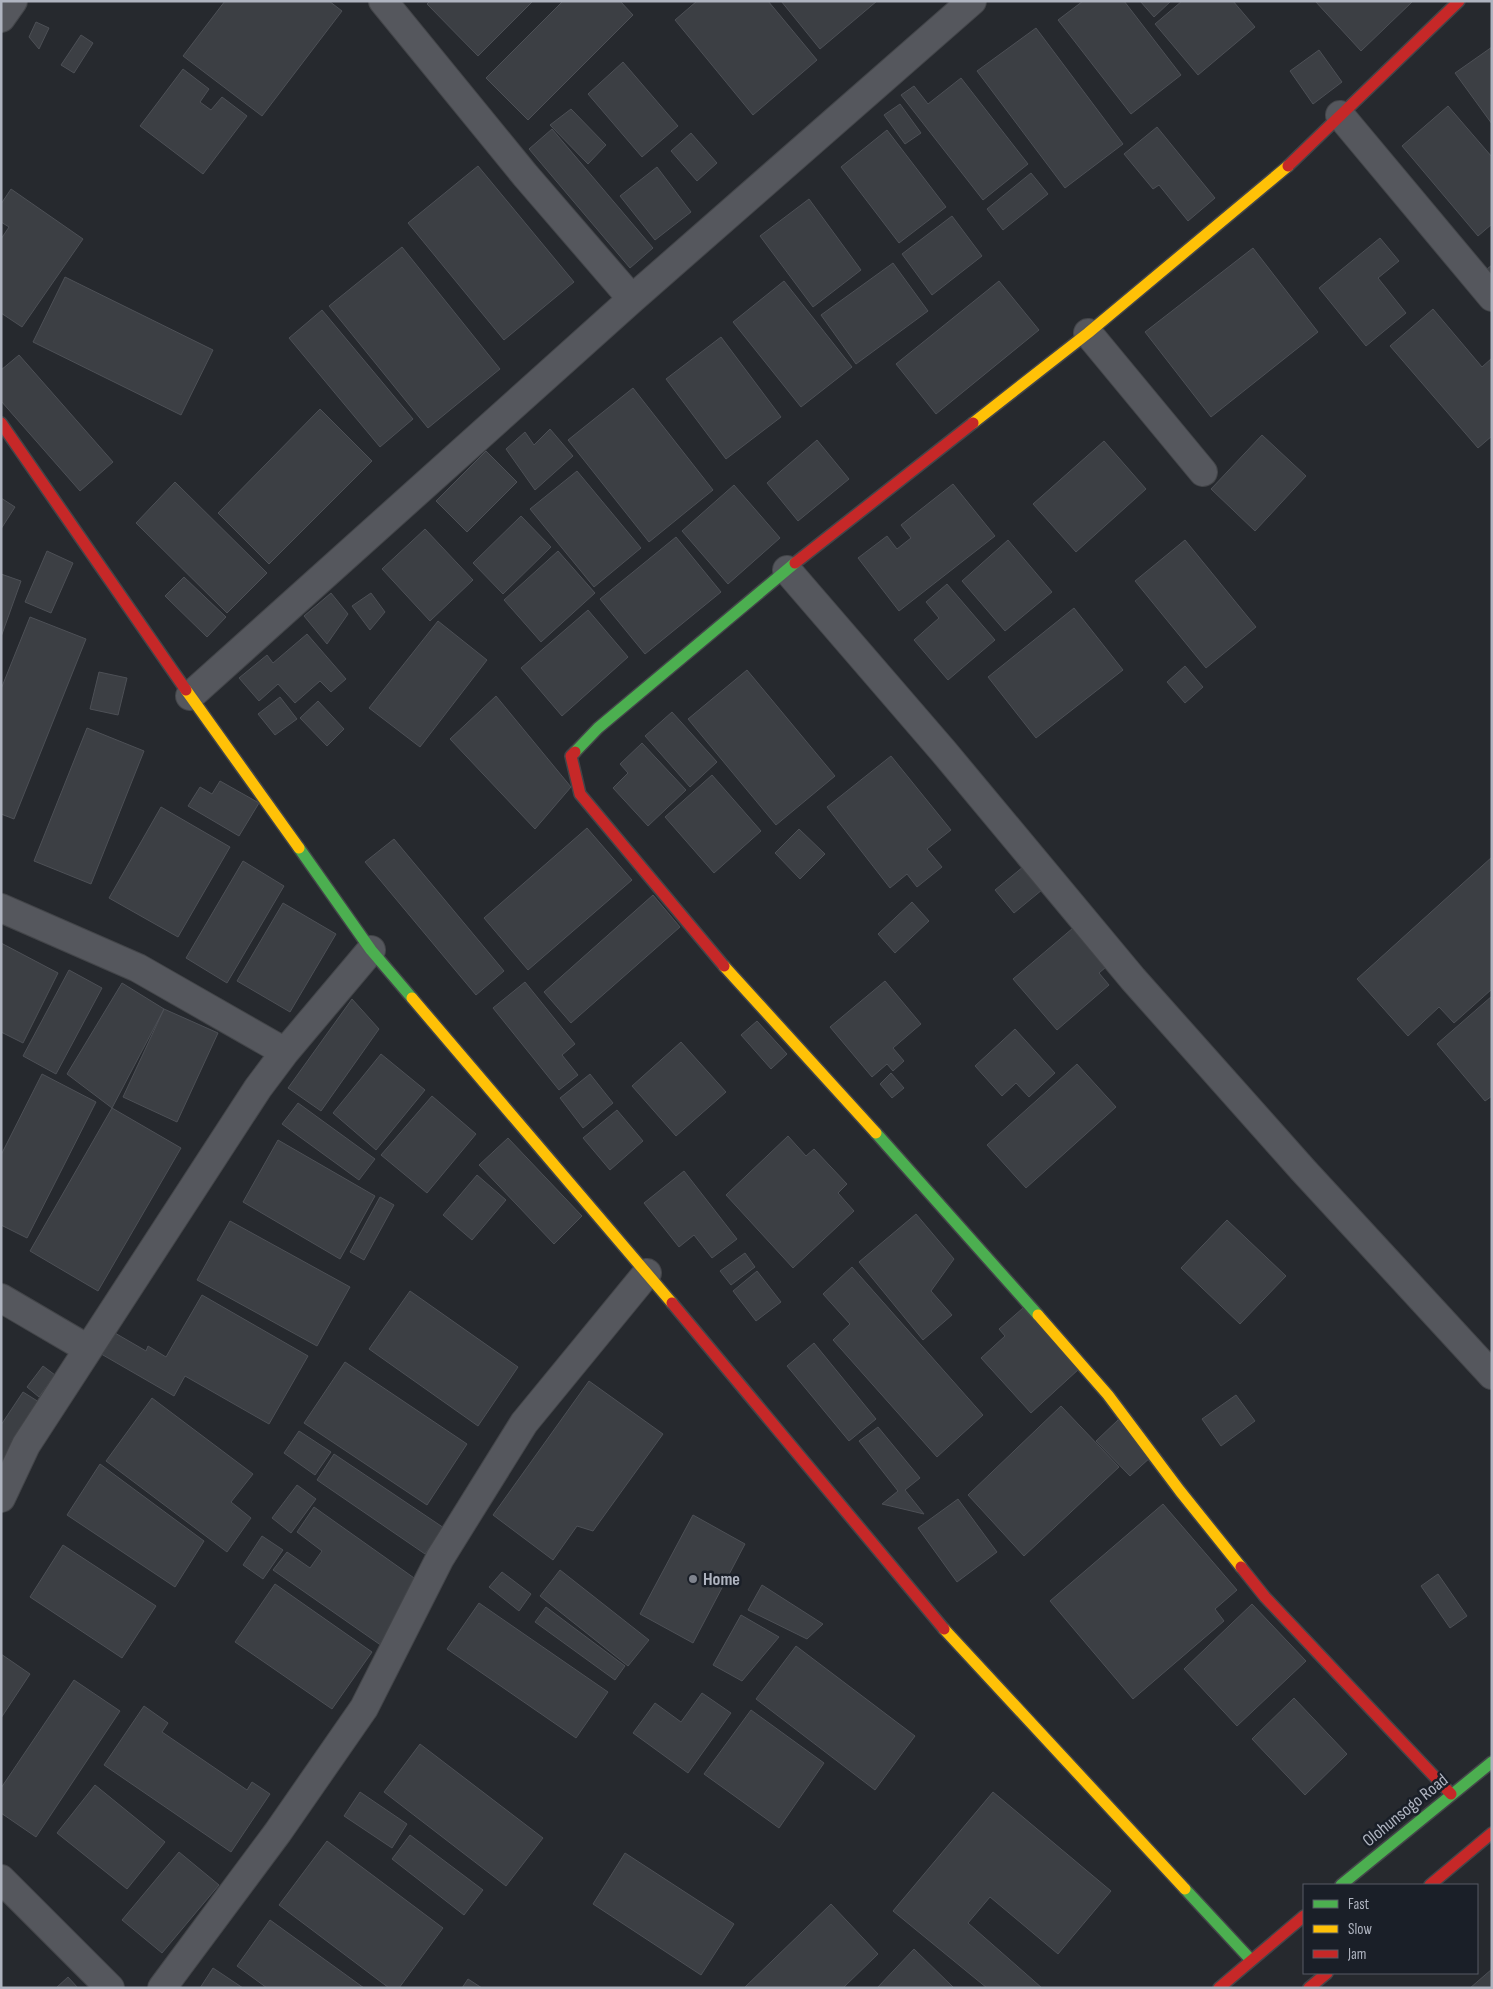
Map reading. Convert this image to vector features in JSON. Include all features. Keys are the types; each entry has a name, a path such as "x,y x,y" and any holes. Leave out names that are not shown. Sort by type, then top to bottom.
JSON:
{"street":[{"path":"1,18 13,1"},
{"path":"383,1 525,176 632,299"},
{"path":"1451,1794 1265,1597 1180,1491 1108,1395 939,1202 721,963 580,794 571,756 598,728 787,570 1088,333 1274,179 1459,1"},
{"path":"190,696 961,5"},
{"path":"1340,115 1492,297"},
{"path":"1088,333 1202,472"},
{"path":"1,423 190,696 371,950 647,1273 959,1647 1251,1960"},
{"path":"787,570 950,760 1133,979 1310,1177 1492,1375"},
{"path":"1,908 138,968 285,1052"},
{"path":"1,1498 26,1445 258,1088 285,1052 371,950"},
{"path":"162,1988 278,1832 364,1708 440,1558 524,1423 647,1273"},
{"path":"1,1298 88,1349"},
{"name":"Olohunsogo Road","path":"1342,1884 1492,1762"},
{"path":"1431,1884 1492,1833"},
{"path":"1,1880 110,1988"},
{"path":"1219,1988 1303,1917"},
{"path":"1309,1988 1326,1974"}],"building":[{"path":"225,1 329,1 342,11 262,116 183,56"},
{"path":"430,1 533,1 478,56 427,4"},
{"path":"563,1 620,1 633,15 528,120 486,78"},
{"path":"697,1 768,1 817,60 753,115 675,20"},
{"path":"781,1 877,1 820,49"},
{"path":"1083,1 1124,1 1181,75 1131,114 1058,20"},
{"path":"1140,1 1171,1 1154,17"},
{"path":"1182,1 1233,1 1255,27 1198,75 1155,24"},
{"path":"1315,1 1413,1 1361,51"},
{"path":"36,22 49,28 39,49 29,37"},
{"path":"1036,28 1123,144 1065,188 977,71"},
{"path":"81,35 93,43 74,73 61,65"},
{"path":"1492,47 1492,124 1455,73"},
{"path":"1319,50 1342,82 1313,104 1290,71"},
{"path":"623,62 678,126 642,157 588,94"},
{"path":"183,69 209,89 200,102 211,110 222,97 247,116 203,174 140,126"},
{"path":"961,78 1028,164 983,200 901,95 914,86 928,104"},
{"path":"900,104 921,133 905,144 884,115"},
{"path":"1448,106 1492,157 1492,224 1478,236 1402,146"},
{"path":"571,109 606,145 588,164 550,125"},
{"path":"1157,127 1215,198 1188,221 1159,185 1153,189 1124,154"},
{"path":"552,129 653,248 630,268 529,149"},
{"path":"887,130 946,207 899,243 841,167"},
{"path":"691,133 717,163 697,181 671,151"},
{"path":"478,166 574,282 504,340 408,223"},
{"path":"657,167 691,212 655,240 620,196"},
{"path":"1031,173 1048,194 1003,230 987,209"},
{"path":"11,189 83,239 22,327 1,313 1,239 9,227 1,222 1,204"},
{"path":"809,199 861,270 813,307 760,236"},
{"path":"952,216 982,256 932,295 902,254"},
{"path":"1380,238 1399,261 1378,278 1406,313 1366,346 1319,288"},
{"path":"402,247 500,369 428,428 329,306"},
{"path":"1253,248 1318,332 1211,417 1145,332"},
{"path":"893,263 928,311 856,364 821,315"},
{"path":"1492,265 1492,275 1487,269"},
{"path":"65,277 213,350 181,415 33,342"},
{"path":"784,281 852,367 801,407 733,322"},
{"path":"999,281 1039,330 936,414 896,364"},
{"path":"1433,309 1482,367 1492,358 1492,436 1478,448 1390,346"},
{"path":"322,310 413,419 380,447 289,338"},
{"path":"721,337 781,417 726,459 666,379"},
{"path":"19,355 113,462 80,491 1,401 1,370"},
{"path":"633,388 713,490 649,542 568,440"},
{"path":"320,409 372,461 269,564 218,513"},
{"path":"550,429 573,456 535,490 506,449 525,432 534,445"},
{"path":"1262,435 1306,476 1255,531 1211,489"},
{"path":"817,440 849,479 798,521 767,483"},
{"path":"1104,441 1146,489 1076,552 1033,504"},
{"path":"486,451 517,482 467,532 436,501"},
{"path":"577,471 641,548 594,587 530,509"},
{"path":"175,482 267,573 227,613 136,523"},
{"path":"953,484 995,536 899,611 858,558 887,536 897,549 911,538 901,525"},
{"path":"734,485 780,538 728,584 682,531"},
{"path":"1,498 15,507 1,529"},
{"path":"521,516 551,547 503,594 473,563"},
{"path":"425,529 473,580 430,621 382,569"},
{"path":"676,537 721,592 645,654 600,599"},
{"path":"1008,540 1052,592 1005,631 962,581"},
{"path":"1185,540 1256,627 1206,668 1135,581"},
{"path":"47,551 73,563 51,613 25,602"},
{"path":"558,551 595,593 541,642 504,600"},
{"path":"1,574 21,581 1,637"},
{"path":"184,577 226,617 207,637 165,596"},
{"path":"947,584 995,640 948,680 914,640 939,618 926,602"},
{"path":"331,593 348,614 327,644 304,616"},
{"path":"371,593 385,612 370,630 352,606"},
{"path":"1074,608 1123,670 1036,738 988,677"},
{"path":"588,610 628,657 562,716 521,668"},
{"path":"30,617 86,639 14,819 1,814 1,689"},
{"path":"438,621 487,660 420,747 369,708"},
{"path":"307,634 346,679 331,692 320,681 295,703 278,684 259,701 239,678 267,655 273,663"},
{"path":"1185,666 1203,687 1185,703 1167,682"},
{"path":"747,670 835,776 776,825 688,719"},
{"path":"99,672 127,678 118,715 90,709"},
{"path":"496,696 571,787 535,829 450,739"},
{"path":"280,697 297,719 275,735 258,714"},
{"path":"318,701 344,729 327,746 300,718"},
{"path":"672,712 717,762 690,787 645,736"},
{"path":"87,728 144,751 91,884 34,861"},
{"path":"642,743 686,790 648,826 613,788 628,773 620,764"},
{"path":"891,756 951,830 927,849 942,867 917,887 907,874 890,888 827,807"},
{"path":"712,775 761,831 714,873 665,817"},
{"path":"220,781 259,803 239,836 188,806 200,787 212,794"},
{"path":"161,807 230,847 178,937 109,898"},
{"path":"587,828 632,880 528,970 484,918"},
{"path":"799,829 825,854 800,879 775,853"},
{"path":"394,839 504,971 476,995 365,862"},
{"path":"1492,857 1492,989 1454,1023 1439,1007 1408,1036 1357,979"},
{"path":"243,861 284,886 227,983 186,958"},
{"path":"1029,862 1048,885 1014,913 995,890"},
{"path":"653,895 680,927 571,1023 544,992"},
{"path":"912,902 929,921 895,953 878,934"},
{"path":"283,903 336,934 290,1012 237,981"},
{"path":"1073,928 1106,967 1099,973 1109,985 1057,1030 1013,979"},
{"path":"1,943 58,973 23,1043 1,1032"},
{"path":"69,970 102,988 56,1074 23,1056"},
{"path":"885,981 921,1024 893,1048 904,1061 893,1071 887,1064 872,1077 830,1027"},
{"path":"525,982 575,1044 562,1055 578,1075 559,1090 493,1008"},
{"path":"122,983 164,1009 112,1108 67,1074"},
{"path":"1492,996 1492,1096 1485,1101 1437,1044"},
{"path":"352,999 379,1029 321,1111 288,1088"},
{"path":"164,1009 218,1033 177,1122 123,1097"},
{"path":"757,1021 787,1054 771,1069 741,1035"},
{"path":"1015,1029 1055,1073 1029,1097 1016,1083 1002,1096 975,1066"},
{"path":"681,1042 726,1092 676,1136 632,1086"},
{"path":"381,1054 425,1090 376,1150 333,1113"},
{"path":"1077,1064 1116,1107 1026,1188 987,1145"},
{"path":"891,1073 904,1088 892,1098 880,1084"},
{"path":"42,1074 96,1102 27,1238 1,1225 1,1155"},
{"path":"590,1074 613,1103 583,1128 560,1098"},
{"path":"432,1096 476,1134 427,1193 381,1155"},
{"path":"298,1103 375,1159 359,1180 282,1124"},
{"path":"112,1108 181,1148 98,1291 30,1251"},
{"path":"617,1110 643,1141 610,1170 583,1138"},
{"path":"788,1136 806,1156 814,1149 847,1184 838,1193 854,1211 793,1268 726,1195"},
{"path":"508,1138 582,1216 554,1244 479,1165"},
{"path":"278,1140 375,1196 340,1259 243,1202"},
{"path":"684,1171 737,1239 712,1258 694,1235 679,1247 644,1203"},
{"path":"477,1175 506,1200 472,1240 443,1215"},
{"path":"380,1197 394,1205 364,1260 350,1252"},
{"path":"916,1214 954,1259 931,1291 952,1315 923,1340 859,1262"},
{"path":"1227,1220 1286,1276 1240,1324 1181,1268"},
{"path":"230,1221 350,1287 317,1346 197,1280"},
{"path":"745,1253 755,1267 731,1285 720,1271"},
{"path":"852,1267 983,1415 937,1457 833,1340 850,1324 823,1294"},
{"path":"757,1271 781,1302 756,1321 733,1291"},
{"path":"410,1291 518,1367 478,1426 369,1349"},
{"path":"202,1295 308,1356 269,1424 185,1376 174,1396 96,1351 108,1329 146,1351 148,1346 166,1357"},
{"path":"1023,1308 1079,1369 1031,1413 981,1358 1005,1336 999,1329"},
{"path":"814,1343 876,1419 849,1441 787,1366"},
{"path":"345,1362 467,1444 427,1505 304,1423"},
{"path":"43,1366 55,1375 39,1397 27,1387"},
{"path":"589,1381 663,1434 593,1531 577,1526 553,1560 493,1515"},
{"path":"23,1392 47,1407 1,1478 1,1425"},
{"path":"1236,1395 1255,1421 1221,1446 1202,1419"},
{"path":"152,1398 253,1474 231,1502 251,1518 227,1552 106,1461"},
{"path":"1061,1406 1119,1467 1024,1556 968,1495"},
{"path":"1118,1420 1152,1456 1130,1476 1096,1441"},
{"path":"878,1427 920,1478 905,1490 924,1514 882,1504 898,1491 859,1441"},
{"path":"299,1431 331,1452 315,1475 284,1453"},
{"path":"334,1454 444,1528 425,1554 317,1480"},
{"path":"100,1464 204,1541 175,1587 67,1515"},
{"path":"297,1485 316,1499 291,1533 272,1518"},
{"path":"958,1499 997,1552 957,1582 918,1528"},
{"path":"1163,1504 1237,1590 1215,1609 1224,1621 1133,1699 1050,1601"},
{"path":"314,1507 424,1585 382,1646 273,1570 287,1552 310,1568 322,1551 297,1532"},
{"name":"Home","path":"693,1515 745,1544 693,1643 640,1614"},
{"path":"262,1536 283,1550 263,1579 243,1565"},
{"path":"63,1545 156,1606 122,1658 30,1597"},
{"path":"560,1570 649,1640 628,1666 540,1596"},
{"path":"502,1572 531,1594 519,1611 489,1587"},
{"path":"1438,1574 1467,1616 1450,1628 1421,1586"},
{"path":"275,1584 372,1652 332,1709 235,1642"},
{"path":"762,1585 823,1624 807,1639 748,1610"},
{"path":"479,1603 608,1692 576,1738 447,1649"},
{"path":"1252,1604 1306,1661 1237,1726 1184,1669"},
{"path":"546,1607 625,1666 615,1680 535,1622"},
{"path":"741,1615 779,1637 742,1681 713,1665"},
{"path":"796,1646 915,1736 875,1790 756,1699"},
{"path":"1,1654 30,1674 1,1718"},
{"path":"74,1680 120,1711 36,1837 1,1813 1,1788"},
{"path":"702,1693 731,1713 688,1773 633,1733 655,1703 681,1722"},
{"path":"1294,1698 1347,1754 1305,1795 1252,1739"},
{"path":"144,1706 168,1723 162,1732 247,1790 252,1782 270,1794 231,1852 104,1765"},
{"path":"751,1710 824,1763 779,1828 704,1774"},
{"path":"420,1744 543,1838 506,1886 384,1792"},
{"path":"95,1785 165,1842 127,1889 57,1833"},
{"path":"360,1792 407,1824 392,1848 344,1816"},
{"path":"993,1792 1111,1891 1058,1954 990,1897 968,1923 1042,1988 987,1988 893,1911"},
{"path":"410,1835 483,1890 464,1915 392,1859"},
{"path":"327,1841 443,1928 399,1988 389,1988 279,1905"},
{"path":"179,1852 219,1885 162,1953 122,1920"},
{"path":"625,1853 734,1924 701,1975 593,1904"},
{"path":"831,1904 878,1954 843,1988 744,1988"},
{"path":"270,1920 364,1988 267,1988 237,1966"},
{"path":"914,1949 954,1988 877,1988"},
{"path":"213,1968 243,1988 200,1988"},
{"path":"1492,1969 1492,1988 1470,1988"},
{"path":"68,1977 78,1988 56,1988"},
{"path":"468,1979 482,1988 462,1988"}],"traffic: fast":[{"path":"575,752 598,728 795,563"},
{"path":"299,848 371,950 412,998"},
{"path":"876,1133 1038,1315"},
{"path":"1342,1884 1492,1762"},
{"path":"1185,1889 1251,1960"}],"traffic: slow":[{"path":"973,423 1088,333 1288,166"},
{"path":"186,690 299,848"},
{"path":"724,966 876,1133"},
{"path":"412,998 672,1303"},
{"path":"1038,1315 1108,1395 1180,1491 1241,1567"},
{"path":"944,1629 1185,1889"}],"traffic: jam":[{"path":"1288,166 1459,1"},
{"path":"1,423 186,690"},
{"path":"795,563 973,423"},
{"path":"575,752 571,756 580,794 724,966"},
{"path":"672,1303 944,1629"},
{"path":"1241,1567 1265,1597 1451,1794"},
{"path":"1431,1884 1492,1833"},
{"path":"1219,1988 1303,1917"},
{"path":"1309,1988 1326,1974"}],"place":[{"name":"Home","path":"693,1579"}]}
